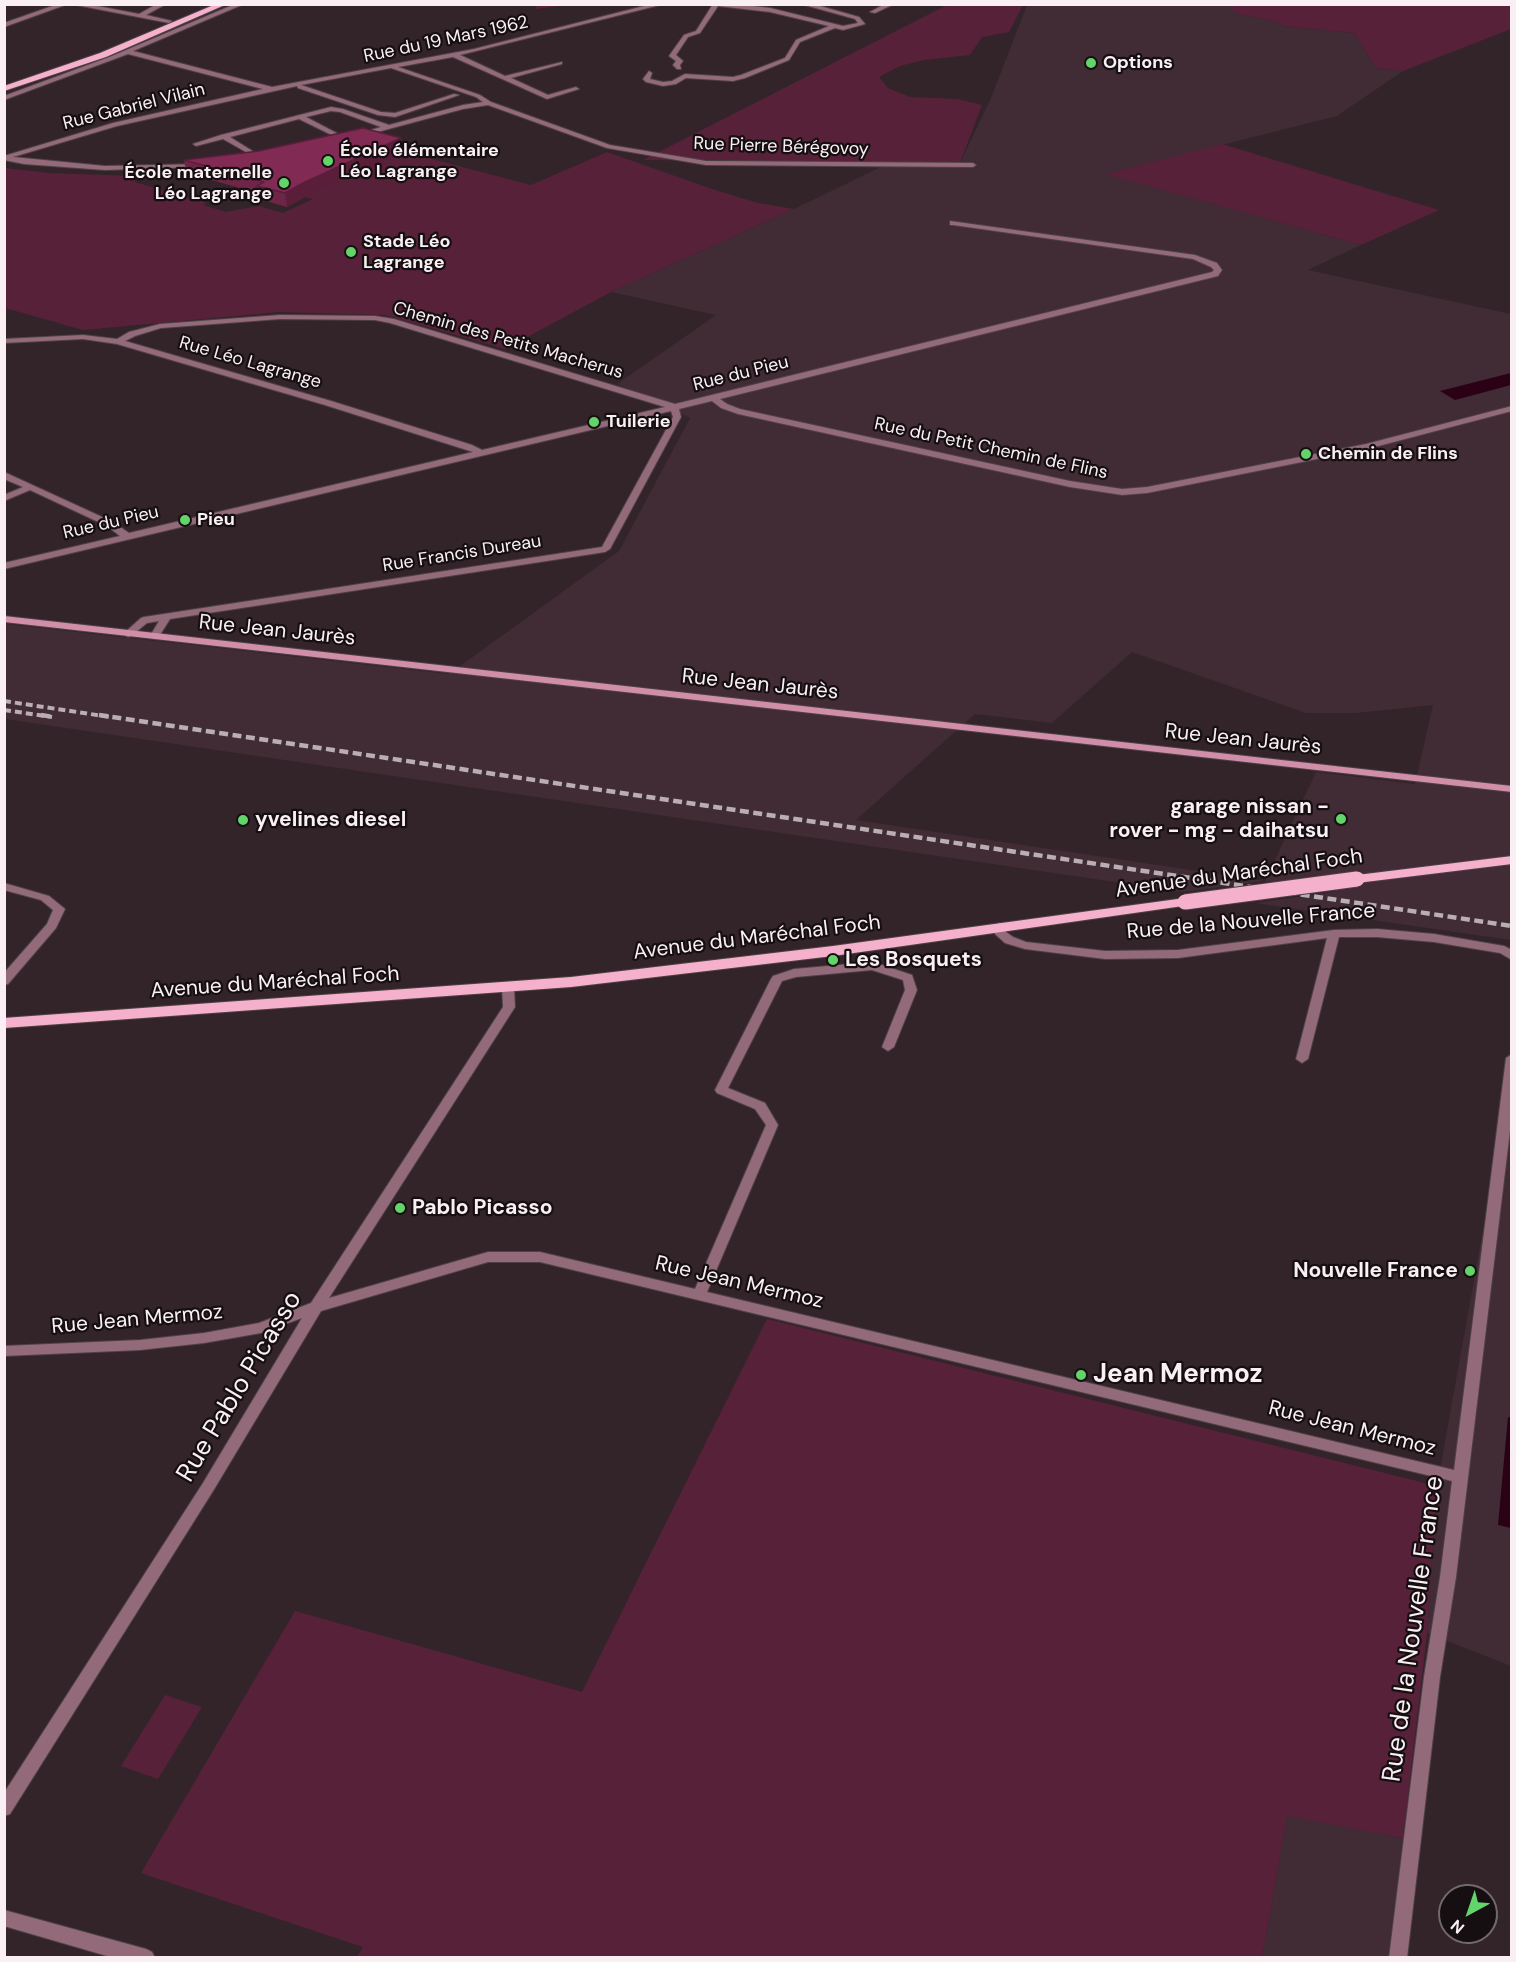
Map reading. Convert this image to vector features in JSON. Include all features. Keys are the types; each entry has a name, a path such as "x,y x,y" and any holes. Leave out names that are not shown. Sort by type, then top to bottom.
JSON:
{"main road":[{"path":"4,89 170,24 208,4"},
{"path":"170,24 186,20 224,4"},
{"path":"4,82 117,46"},
{"name":"Rue Jean Jaurès","path":"4,619 1512,789"},
{"name":"Avenue du Maréchal Foch","path":"4,1023 508,988 832,951 1512,860"}],"street":[{"path":"4,25 65,4"},
{"path":"74,4 141,15 170,24"},
{"path":"141,15 163,4"},
{"path":"4,98 127,52 241,4"},
{"name":"Rue du 19 Mars 1962","path":"272,89 454,55 661,4"},
{"path":"679,68 676,66 680,61 672,56 686,36 698,32 716,5 770,10 835,26 852,28 862,24 857,18 804,4"},
{"path":"873,12 891,4"},
{"path":"649,73 646,79 648,81 663,84 674,83 685,76 733,79 743,77 787,59 798,41 835,26"},
{"path":"117,46 127,52 272,89"},
{"path":"454,55 547,97 576,89"},
{"path":"504,78 560,63"},
{"name":"Rue Pierre Bérégovoy","path":"393,68 478,96 489,103 609,147 706,164 974,165"},
{"path":"297,86 380,114 395,115 456,95"},
{"name":"Rue Gabriel Vilain","path":"5,158 115,124 272,89"},
{"path":"333,141 489,103"},
{"path":"196,144 336,109 388,127"},
{"path":"300,117 344,139"},
{"path":"223,136 260,158"},
{"path":"250,159 271,155"},
{"path":"5,158 24,162 105,168 212,164"},
{"name":"Rue du Pieu","path":"4,566 713,398 1215,274 1218,270 1214,265 1195,257 953,223"},
{"name":"Chemin des Petits Macherus","path":"118,342 132,334 160,326 280,317 375,318 575,375 674,407"},
{"name":"Rue Léo Lagrange","path":"4,341 83,337 118,342 328,403 469,447 481,453"},
{"name":"Rue du Petit Chemin de Flins","path":"713,398 730,409 749,414 1070,484 1122,492 1158,488 1367,446 1512,408"},
{"name":"Rue Francis Dureau","path":"128,634 144,620 605,549 677,417 674,407"},
{"path":"4,475 110,524 127,536"},
{"path":"4,498 30,487"},
{"path":"154,636 166,617"},
{"path":"4,886 45,898 59,909 52,926 4,981"},
{"name":"Rue de la Nouvelle France","path":"999,927 1001,934 1009,940 1025,945 1105,955 1178,954 1334,934 1377,933 1434,938 1504,951 1512,956"},
{"path":"1302,1059 1334,934"},
{"path":"699,1295 772,1125 760,1106 721,1090 777,979 794,973 873,966 908,978 911,990 888,1047"},
{"name":"Rue Pablo Picasso","path":"4,1809 208,1486 316,1307 508,1007 508,988"},
{"name":"Rue de la Nouvelle France","path":"1398,1958 1512,1058"},
{"name":"Rue Jean Mermoz","path":"4,1351 140,1345 204,1338 261,1328 316,1307 488,1257 540,1257 1460,1477"},
{"path":"4,1918 146,1958"}],"shaded area":[{"path":"947,5 1023,5 1009,32 982,37 970,55 924,60 900,66 879,77 888,88 910,97 958,99 982,105 960,163 643,160"},
{"path":"1027,5 1231,5 1236,13 1277,22 1283,26 1354,33 1376,68 1403,71 1337,116 1107,174 1361,245 1308,270 1511,314 1511,940 1255,903 1337,891 1265,881 1183,892 5,719 5,624 449,674 619,551 690,418 617,384 716,315 611,292 794,209 893,161 960,163 991,98","holes":["1132,652 1306,713 1356,713 1433,705 1415,784 1316,772 1265,881 856,820 975,714 1052,723"]},
{"path":"1231,5 1511,5 1511,29 1403,71 1376,68 1354,33 1283,26 1277,22 1235,13"},
{"path":"1222,144 1439,210 1361,245 1105,174"},
{"name":"Stade Léo Lagrange","path":"402,151 531,185 607,152 715,190 758,203 794,209 611,292 505,349 385,315 279,312 83,330 5,308 5,168 49,173 135,176 135,182 207,203 203,205 226,212 259,206 283,213 313,199 305,197"},
{"path":"1511,373 1511,385 1455,400 1440,391"},
{"path":"1511,1074 1511,1666 1427,1633 1437,1486"},
{"path":"767,1319 1437,1486 1427,1633 1403,1838 1287,1816 1262,1958 357,1957 363,1947 141,1873 295,1611 582,1692"},
{"path":"1508,1417 1512,1418 1511,1528 1498,1525"},
{"path":"165,1695 202,1707 158,1779 121,1766"},
{"path":"1287,1815 1403,1838 1391,1957 1262,1958"}],"building":[{"path":"363,128 401,138 285,193 257,186 264,182 184,160 259,151"}],"railway":[{"path":"4,701 110,717"},
{"path":"4,710 52,717"},
{"path":"41,715 54,717"},
{"path":"99,715 1512,926"}],"place":[{"name":"Options","path":"1091,63"},
{"name":"École élémentaire Léo Lagrange","path":"328,161"},
{"name":"École maternelle Léo Lagrange","path":"284,183"},
{"name":"Stade Léo Lagrange","path":"351,252"},
{"name":"Tuilerie","path":"594,422"},
{"name":"Chemin de Flins","path":"1306,454"},
{"name":"Pieu","path":"185,520"},
{"name":"garage nissan - rover - mg - daihatsu","path":"1341,819"},
{"name":"yvelines diesel","path":"243,820"},
{"name":"Les Bosquets","path":"833,960"},
{"name":"Pablo Picasso","path":"400,1208"},
{"name":"Nouvelle France","path":"1470,1271"},
{"name":"Jean Mermoz","path":"1081,1375"}]}
